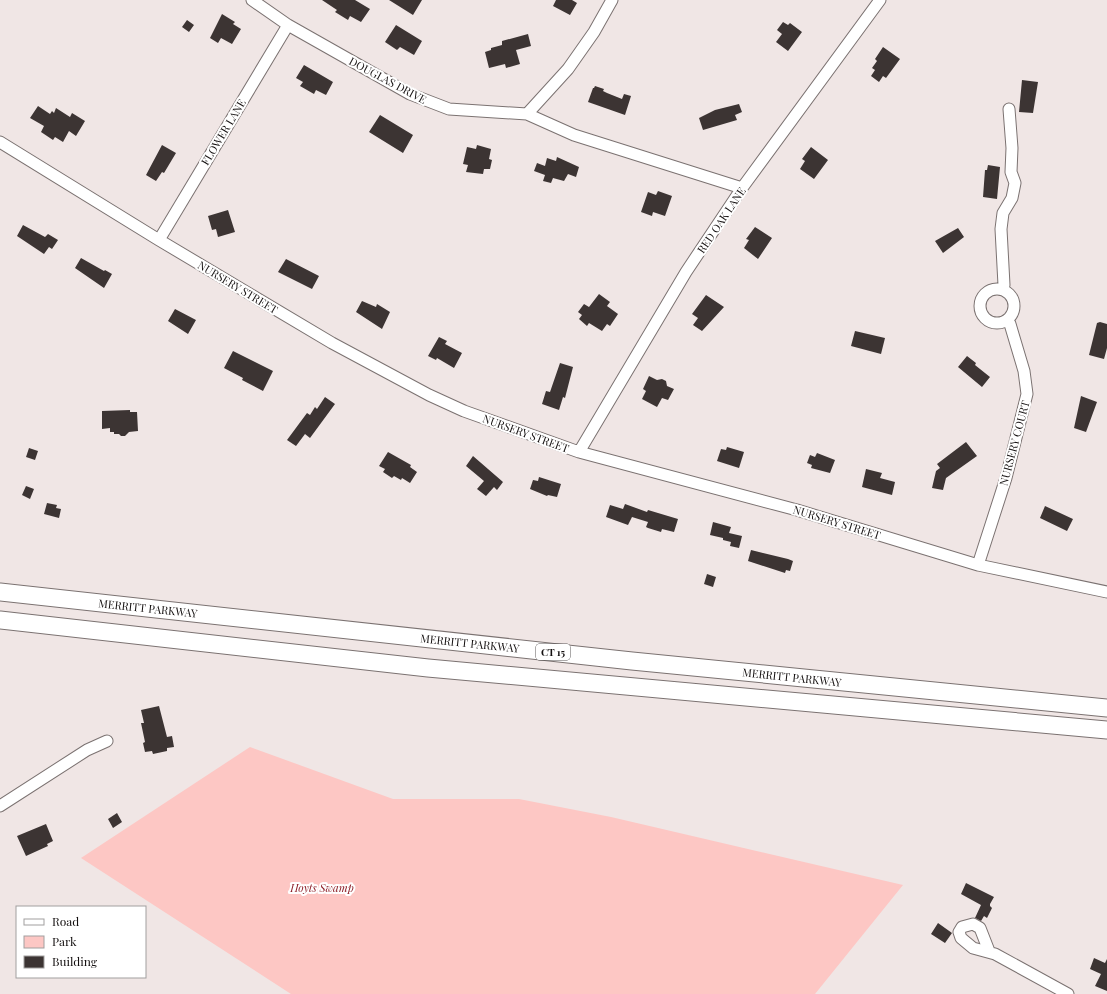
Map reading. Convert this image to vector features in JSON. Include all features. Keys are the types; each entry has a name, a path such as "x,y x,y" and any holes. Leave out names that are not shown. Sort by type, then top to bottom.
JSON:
{"highway":[{"name":"MERRITT PARKWAY","path":"0,592 624,660 1107,708"},
{"path":"0,620 428,668 1107,730"}],"street":[{"name":"DOUGLAS DRIVE","path":"252,0 288,25 410,94 449,109 527,114 574,135 742,188"},
{"path":"527,114 568,70 594,32 612,0"},
{"name":"RED OAK LANE","path":"579,452 686,272 742,188 880,0"},
{"name":"FLOWER LANE","path":"159,240 288,25"},
{"path":"1002,289 1004,285 1001,229 1003,213 1012,198 1014,183 1011,172 1012,148 1009,109"},
{"name":"NURSERY STREET","path":"0,142 159,240 332,343 429,395 464,411 579,452 797,510 978,565 1107,592"},
{"path":"992,289 1002,289 1010,294 1014,302 1014,311 1007,320 1000,323 991,322 985,318 980,309 980,302 984,294 992,289"},
{"name":"NURSERY COURT","path":"978,565 1006,478 1027,394 1024,371 1010,324 1007,320"},
{"path":"0,806 87,750 108,741"},
{"path":"989,951 1068,994"}],"green space":[{"name":"Hoyts Swamp","path":"250,747 393,799 519,799 611,817 903,885 815,994 291,994 81,858"}],"building":[{"path":"322,0 355,0 370,9 361,22 350,16 348,20 335,12 337,10"},
{"path":"389,0 422,0 413,15"},
{"path":"556,0 572,0 577,3 570,15 553,6"},
{"path":"222,14 235,22 233,24 241,29 232,44 221,38 218,43 210,38"},
{"path":"187,20 194,25 189,32 182,27"},
{"path":"783,22 788,25 790,23 802,32 788,51 776,42 782,34 777,30"},
{"path":"396,25 422,41 414,55 400,47 397,50 385,42"},
{"path":"528,34 531,46 516,50 520,64 506,68 505,64 489,68 485,52 491,50 491,48 502,45 502,41"},
{"path":"883,47 900,59 886,78 883,76 879,82 871,76 875,70 872,68 877,61 875,59"},
{"path":"304,65 333,82 326,95 316,90 314,94 300,86 303,82 296,78"},
{"path":"1022,80 1038,82 1033,113 1019,112"},
{"path":"595,86 604,89 603,91 622,99 624,94 631,96 625,115 588,102"},
{"path":"739,104 742,112 735,115 737,120 703,130 699,118 715,110"},
{"path":"38,106 50,114 52,111 54,113 56,108 70,117 72,113 85,121 76,136 69,131 63,142 55,137 53,140 41,132 44,126 30,118"},
{"path":"380,115 413,135 403,153 369,132"},
{"path":"162,145 176,153 164,173 162,172 156,181 146,175"},
{"path":"477,145 491,149 489,159 492,160 490,169 484,169 483,174 466,172 468,165 463,164 467,147 476,149"},
{"path":"811,147 828,160 814,179 800,169 805,161 802,159"},
{"path":"557,157 579,167 576,177 568,174 564,181 553,178 551,183 543,181 545,175 534,171 537,163 545,166 547,158 556,161"},
{"path":"988,165 1000,167 997,199 983,197 985,170 987,170"},
{"path":"658,191 672,196 665,216 653,212 652,216 641,212 648,192 656,195"},
{"path":"228,210 235,232 218,237 216,229 212,230 208,216"},
{"path":"23,225 45,237 48,234 58,240 52,249 49,247 44,254 17,236"},
{"path":"755,227 772,238 758,259 744,248 749,240 746,239"},
{"path":"958,228 964,237 943,253 935,241"},
{"path":"81,258 112,274 104,288 75,268"},
{"path":"286,259 319,276 312,289 278,272"},
{"path":"599,294 610,302 607,306 618,314 610,326 607,324 602,331 589,323 587,326 579,319 582,315 578,312 584,304 589,307"},
{"path":"706,295 724,307 702,331 693,325 698,318 692,314"},
{"path":"362,301 376,307 377,304 390,312 382,329 356,312"},
{"path":"175,309 196,320 188,334 168,321"},
{"path":"1100,322 1107,324 1107,348 1104,359 1089,355 1097,323"},
{"path":"855,331 885,338 881,354 851,346"},
{"path":"439,337 447,341 445,344 462,353 454,368 437,358 436,360 428,356"},
{"path":"233,351 273,371 263,391 224,368"},
{"path":"967,356 976,363 975,365 990,377 982,387 958,367"},
{"path":"560,363 573,367 565,398 563,397 559,410 542,404 546,391 550,392"},
{"path":"649,376 657,380 662,379 666,381 667,386 674,389 668,400 662,398 657,407 642,399 646,391 643,389"},
{"path":"1081,396 1097,402 1086,432 1074,428"},
{"path":"325,397 335,404 310,438 305,434 296,446 287,440 307,413 310,415 315,407 317,409"},
{"path":"130,410 130,412 137,412 138,431 129,432 125,436 121,436 119,434 114,434 114,432 110,432 110,428 102,429 102,411"},
{"path":"966,442 977,456 946,478 943,490 932,488 936,471 940,468 937,464"},
{"path":"727,447 744,452 739,468 717,461 721,449 726,450"},
{"path":"29,448 38,451 35,460 26,457"},
{"path":"388,452 411,465 410,467 417,472 410,483 402,478 401,480 394,476 392,478 383,472 385,469 379,466"},
{"path":"817,453 835,460 830,473 811,468 812,465 807,463 810,455 815,457"},
{"path":"473,456 503,482 497,490 494,487 486,496 477,489 484,481 466,466"},
{"path":"866,469 882,473 880,478 895,482 892,495 862,487"},
{"path":"539,477 561,484 557,497 547,496 530,489 533,480 538,481"},
{"path":"26,486 34,489 30,499 22,495"},
{"path":"47,503 57,505 56,508 61,509 59,518 44,514"},
{"path":"625,504 647,512 648,510 678,519 674,532 662,529 661,532 648,528 646,527 648,522 632,517 628,525 606,517 610,505 623,509"},
{"path":"1045,506 1073,519 1067,531 1040,518"},
{"path":"713,522 731,527 729,533 742,536 739,548 730,546 731,542 723,540 723,538 710,535"},
{"path":"751,550 793,561 790,571 786,570 785,573 748,561"},
{"path":"707,574 716,577 713,587 704,584"},
{"path":"159,706 167,737 172,736 174,747 167,748 167,751 153,754 152,751 145,752 143,743 145,742 141,723 144,723 141,710"},
{"path":"117,813 122,822 113,828 108,819"},
{"path":"46,824 53,841 47,844 48,846 26,856 17,836"},
{"path":"966,883 994,897 990,904 992,908 987,918 984,916 981,921 975,918 981,905 961,894"},
{"path":"938,923 952,933 945,943 931,934"},
{"path":"1094,958 1105,963 1107,959 1107,991 1095,986 1101,974 1090,969"}]}
